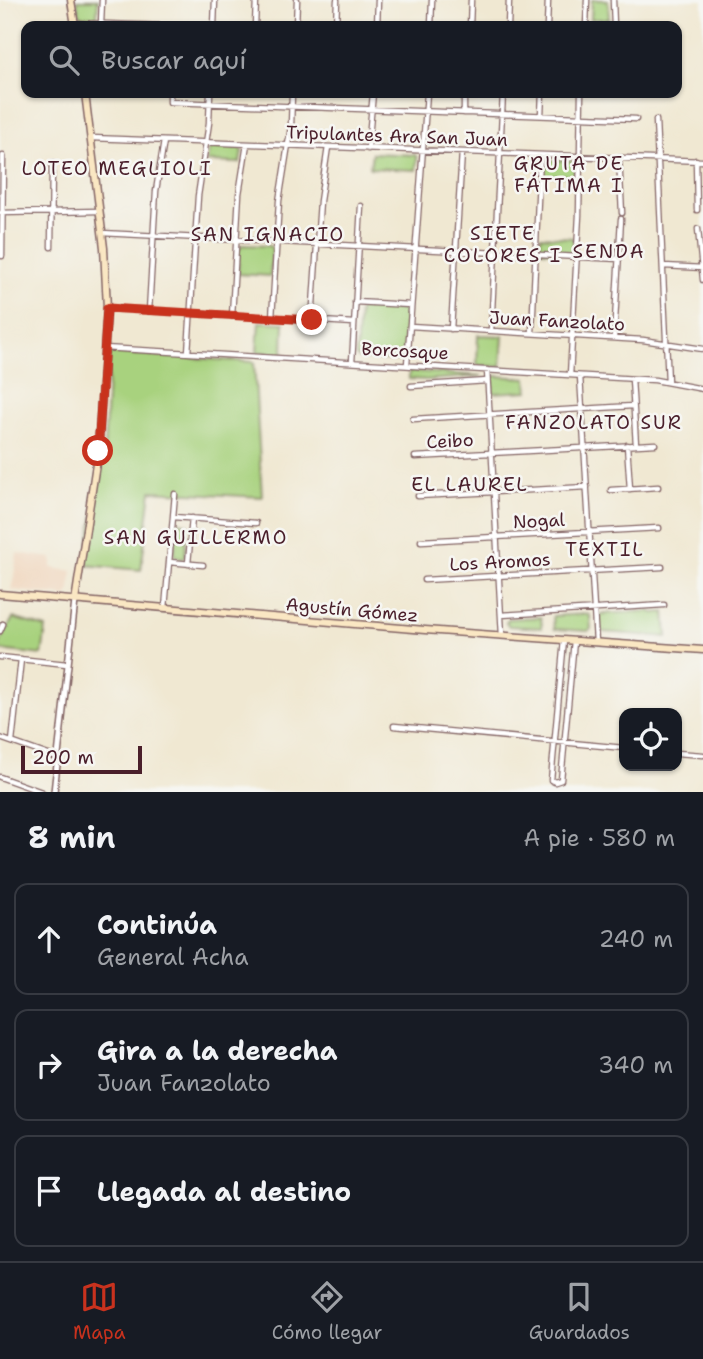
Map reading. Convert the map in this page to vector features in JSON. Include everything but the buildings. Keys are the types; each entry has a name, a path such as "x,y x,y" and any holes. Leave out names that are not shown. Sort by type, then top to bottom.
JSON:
{"main road":[{"path":"71,0 74,21"},
{"path":"75,600 98,451 107,308 102,233 86,98"},
{"name":"Agustín Gómez","path":"0,594 703,650"}],"street":[{"path":"101,21 102,0"},
{"path":"214,21 215,0"},
{"path":"255,21 256,0"},
{"path":"296,21 297,0"},
{"path":"336,21 337,0"},
{"path":"377,21 378,0"},
{"path":"431,21 432,0"},
{"path":"470,21 471,0"},
{"path":"508,21 509,0"},
{"path":"547,21 548,0"},
{"path":"586,21 587,0"},
{"path":"613,0 614,21"},
{"path":"170,98 170,102 209,104 636,119"},
{"path":"188,353 198,195 210,98"},
{"path":"272,318 279,201 288,145 292,98"},
{"path":"368,149 373,98"},
{"path":"407,365 426,98"},
{"path":"464,98 464,113"},
{"path":"491,331 503,98"},
{"path":"541,116 542,98"},
{"path":"570,375 582,98"},
{"path":"656,120 668,382"},
{"name":"Tripulantes Ara San Juan","path":"91,138 703,161"},
{"path":"149,311 156,191 164,141"},
{"path":"232,316 239,194 247,144"},
{"path":"312,320 320,201 328,147"},
{"path":"451,329 462,152"},
{"path":"532,334 540,155"},
{"path":"2,256 3,156"},
{"path":"614,338 621,216 619,158"},
{"path":"696,160 697,210"},
{"path":"51,247 52,163"},
{"path":"352,362 361,206"},
{"path":"1,213 99,211"},
{"path":"698,229 703,279"},
{"path":"102,233 619,259"},
{"path":"664,266 702,268"},
{"path":"355,302 411,305"},
{"path":"107,308 354,323"},
{"name":"Juan Fanzolato","path":"410,327 614,338 703,349"},
{"name":"Borcosque","path":"104,348 632,379 703,388"},
{"path":"487,370 502,635"},
{"path":"580,376 596,642"},
{"path":"632,379 636,445"},
{"path":"411,386 487,381"},
{"path":"413,419 633,406"},
{"name":"Ceibo","path":"415,457 655,444"},
{"path":"627,445 630,489"},
{"path":"418,496 587,487"},
{"path":"611,490 658,487"},
{"path":"165,608 176,494"},
{"path":"173,517 256,523"},
{"path":"188,564 192,518"},
{"name":"Nogal","path":"421,541 659,528"},
{"path":"169,562 203,565"},
{"name":"Los Aromos","path":"424,580 662,567"},
{"path":"54,792 75,600"},
{"path":"501,615 664,606"},
{"path":"0,631 3,624"},
{"path":"564,639 551,780 555,782 561,780 575,640"},
{"path":"0,657 67,664"},
{"path":"12,743 21,659"},
{"path":"394,726 619,747"},
{"path":"0,738 57,758"},
{"path":"682,753 703,755"},
{"path":"0,777 43,792"}],"shaded area":[{"path":"17,553 52,558 52,568 73,571 69,593 66,596 12,590"}],"green space":[{"path":"77,0 98,0 97,16 94,19 82,17"},
{"path":"592,0 608,0 609,19 591,19"},
{"path":"239,148 242,151 240,163 207,162 209,149"},
{"path":"372,153 415,155 416,170 370,168"},
{"path":"546,160 572,161 575,164 574,176 543,175"},
{"path":"541,236 573,238 573,250 543,251 540,248"},
{"path":"242,245 270,246 270,276 238,274 239,248"},
{"path":"361,307 405,312 403,359 400,361 356,356"},
{"path":"259,322 284,323 283,354 257,352"},
{"path":"478,335 503,336 501,367 477,365"},
{"path":"112,353 254,362 262,497 151,491 141,570 85,565 104,455 109,356"},
{"path":"409,371 482,376 409,379"},
{"path":"495,376 527,378 528,391 493,393 492,379"},
{"path":"179,522 187,524 185,557 182,559 174,556"},
{"path":"665,612 667,637 600,630 601,614"},
{"path":"553,616 590,616 591,629 588,631 554,629"},
{"path":"541,617 542,628 509,626 506,623 508,619"},
{"path":"13,618 46,628 42,655 0,650 0,643"}],"district":[{"name":"LOTEO MEGLIOLI","path":"117,168"},
{"name":"GRUTA DE FÁTIMA I","path":"569,174"},
{"name":"SAN IGNACIO","path":"268,234"},
{"name":"SIETE COLORES I","path":"503,244"},
{"name":"SENDA","path":"609,251"},
{"name":"FANZOLATO SUR","path":"594,422"},
{"name":"EL LAUREL","path":"470,484"},
{"name":"SAN GUILLERMO","path":"196,537"},
{"name":"TEXTIL","path":"605,549"}],"route":[{"path":"98,451 107,308 312,320"}]}
